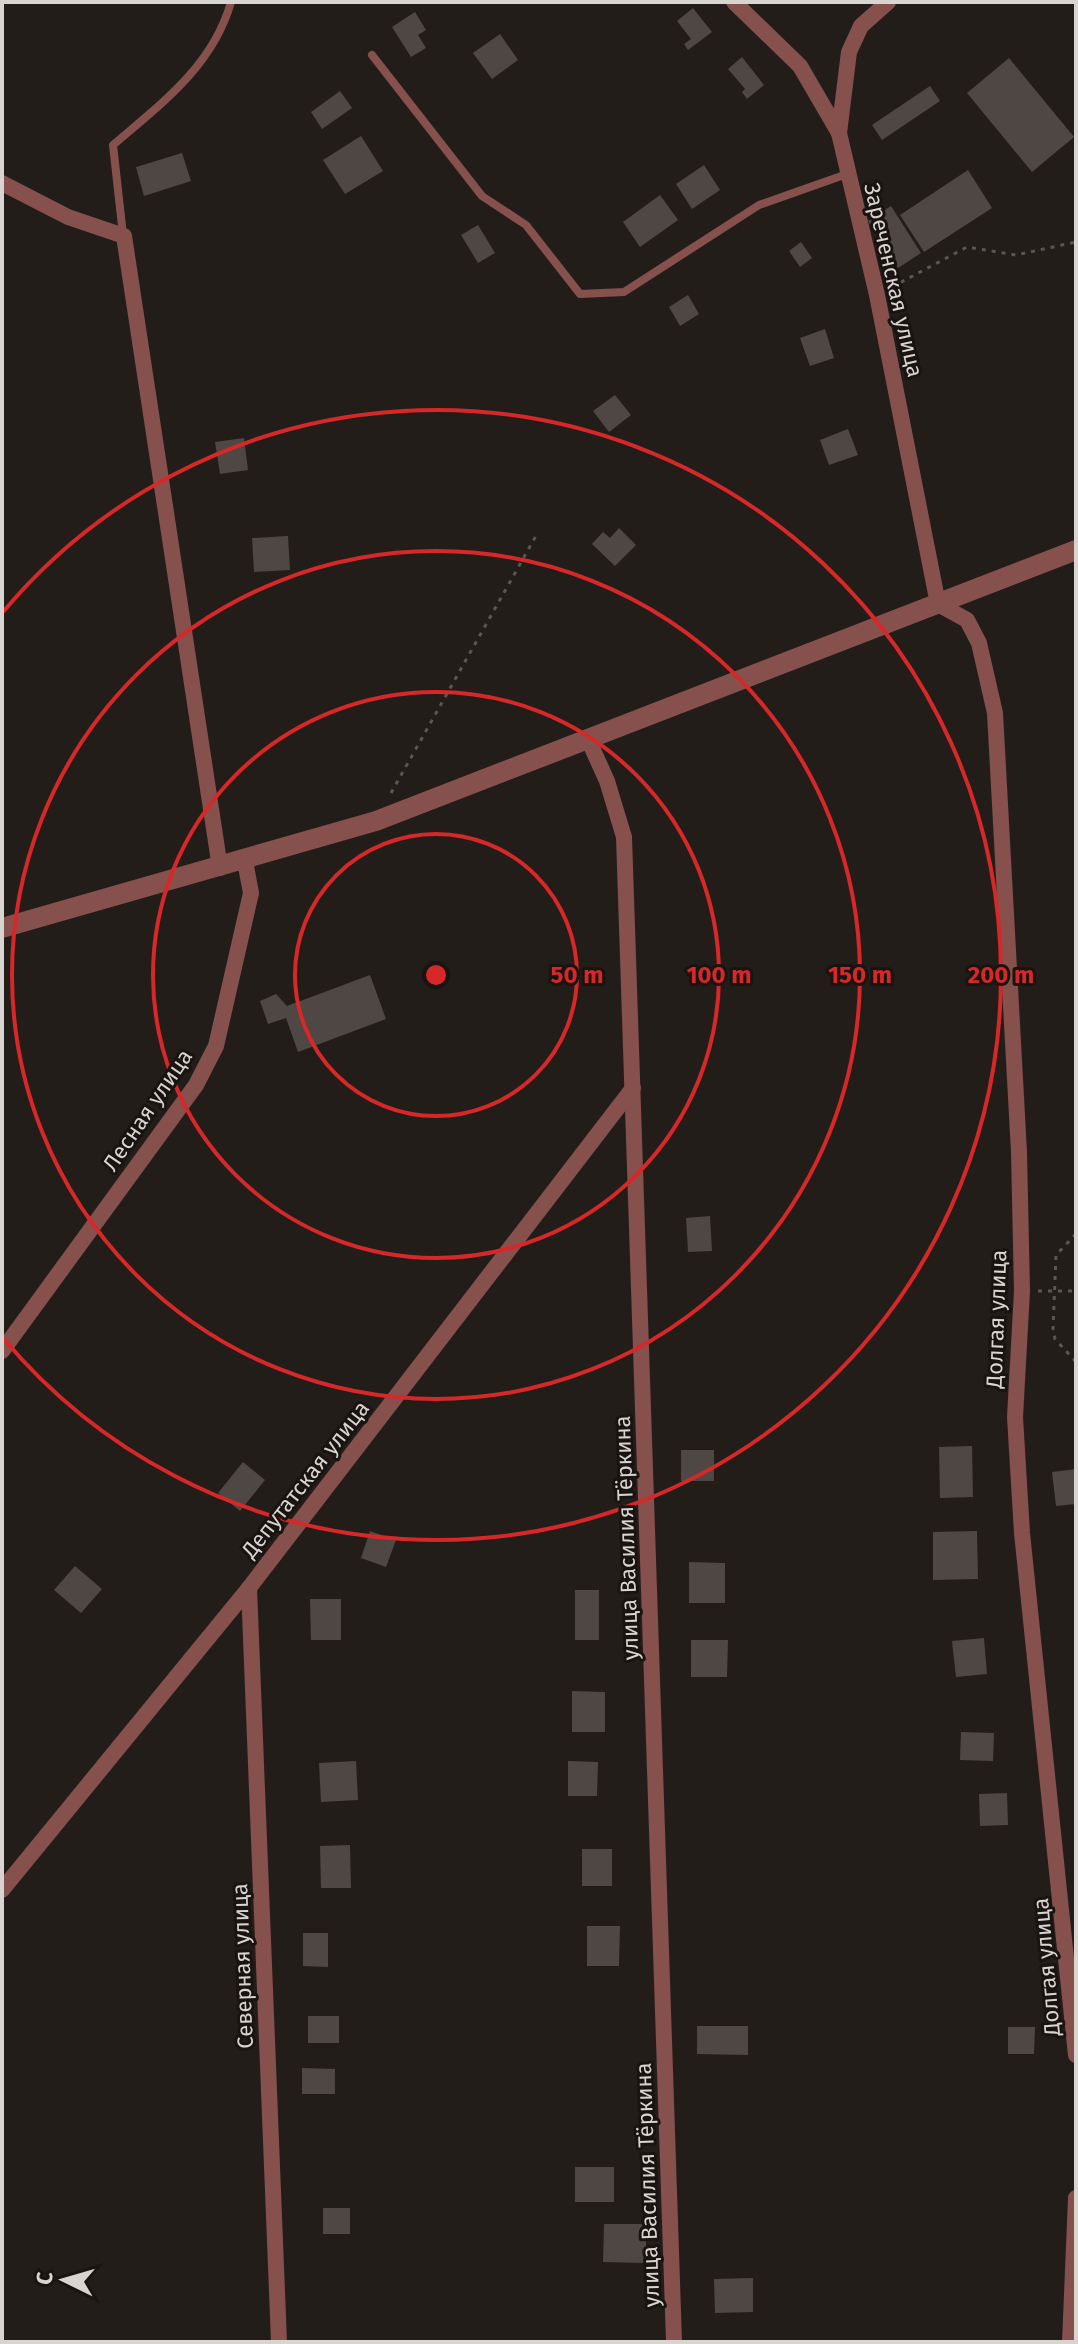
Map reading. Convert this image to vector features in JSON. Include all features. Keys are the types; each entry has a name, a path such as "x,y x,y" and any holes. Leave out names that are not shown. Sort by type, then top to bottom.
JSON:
{"street":[{"name":"Зареченская улица","path":"734,2 800,66 839,133 877,295 938,604"},
{"path":"839,133 849,52 861,26 888,2"},
{"path":"2,183 68,217 124,236 220,868"},
{"path":"2,928 245,861 376,821 1076,550"},
{"name":"Долгая улица","path":"938,604 967,620 979,643 995,713 1019,1152 1022,1291 1015,1417 1022,1533 1076,2055"},
{"name":"улица Василия Тёркина","path":"588,739 607,781 624,837 674,2342"},
{"name":"Лесная улица","path":"2,1351 196,1085 216,1046 251,893 245,861"},
{"name":"Депутатская улица","path":"2,1890 249,1588 633,1088"},
{"name":"Северная улица","path":"249,1588 279,2342"},
{"path":"1070,2342 1076,2198"}],"lane":[{"path":"124,236 113,145 184,85 223,30 231,2"},
{"path":"372,55 482,196 526,225 580,294 624,292 759,205 847,174"}],"path":[{"path":"877,295 967,247 1016,255 1076,242"},
{"path":"391,794 537,534"},
{"path":"1076,1234 1056,1255 1053,1291 1055,1339 1076,1362"},
{"path":"1022,1291 1076,1291"}],"building":[{"path":"693,8 712,32 688,50 684,44 691,39 677,21"},
{"path":"415,12 426,30 418,35 426,48 411,57 392,27"},
{"path":"500,34 518,60 492,79 473,53"},
{"path":"742,57 764,85 747,99 742,92 745,89 728,69"},
{"path":"1009,58 1074,137 1032,172 967,93"},
{"path":"930,86 940,101 882,140 872,125"},
{"path":"340,91 352,108 322,129 311,112"},
{"path":"361,136 383,171 345,194 323,160"},
{"path":"182,153 191,181 144,196 136,167"},
{"path":"704,165 720,190 692,209 676,184"},
{"path":"968,170 992,208 924,252 900,215"},
{"path":"660,195 678,220 640,247 623,222"},
{"path":"891,206 921,253 898,268 868,221"},
{"path":"478,225 495,253 478,263 461,235"},
{"path":"801,242 812,258 800,267 789,251"},
{"path":"688,295 699,314 680,326 669,307"},
{"path":"825,329 834,358 810,366 800,338"},
{"path":"615,395 631,415 609,432 593,411"},
{"path":"848,429 858,455 829,465 820,440"},
{"path":"244,438 248,470 220,474 215,442"},
{"path":"619,528 636,545 615,566 592,544 603,532 610,538"},
{"path":"288,536 290,570 254,572 252,538"},
{"path":"370,975 386,1019 298,1052 286,1018 268,1024 260,1001 276,994 287,1006"},
{"path":"710,1216 712,1251 688,1252 686,1218"},
{"path":"972,1446 973,1497 940,1498 939,1447"},
{"path":"681,1450 714,1450 714,1481 681,1481"},
{"path":"243,1462 265,1480 240,1511 218,1493"},
{"path":"1076,1469 1076,1504 1056,1506 1052,1472"},
{"path":"370,1531 396,1540 386,1567 361,1558"},
{"path":"977,1531 978,1579 933,1580 933,1532"},
{"path":"689,1562 725,1563 725,1603 689,1603"},
{"path":"75,1566 102,1589 81,1613 54,1590"},
{"path":"575,1590 599,1590 599,1640 575,1640"},
{"path":"310,1599 341,1599 341,1640 311,1640"},
{"path":"984,1638 987,1674 956,1677 952,1641"},
{"path":"691,1640 728,1640 727,1677 691,1677"},
{"path":"572,1691 605,1692 605,1732 572,1732"},
{"path":"961,1732 994,1733 993,1761 960,1760"},
{"path":"356,1761 358,1800 321,1802 319,1763"},
{"path":"568,1761 598,1762 597,1796 568,1796"},
{"path":"1007,1793 1008,1825 980,1826 979,1794"},
{"path":"350,1845 351,1888 321,1888 320,1846"},
{"path":"582,1849 612,1849 612,1886 582,1886"},
{"path":"587,1926 620,1926 619,1966 587,1966"},
{"path":"303,1933 328,1933 328,1967 303,1966"},
{"path":"308,2016 339,2016 339,2043 308,2043"},
{"path":"697,2026 748,2026 748,2055 697,2054"},
{"path":"1008,2027 1035,2027 1034,2054 1008,2054"},
{"path":"302,2068 335,2069 335,2094 302,2094"},
{"path":"575,2167 614,2167 614,2202 575,2202"},
{"path":"323,2208 350,2208 350,2234 323,2234"},
{"path":"604,2224 646,2224 646,2263 603,2262"},
{"path":"753,2278 753,2312 715,2313 714,2279"}]}
